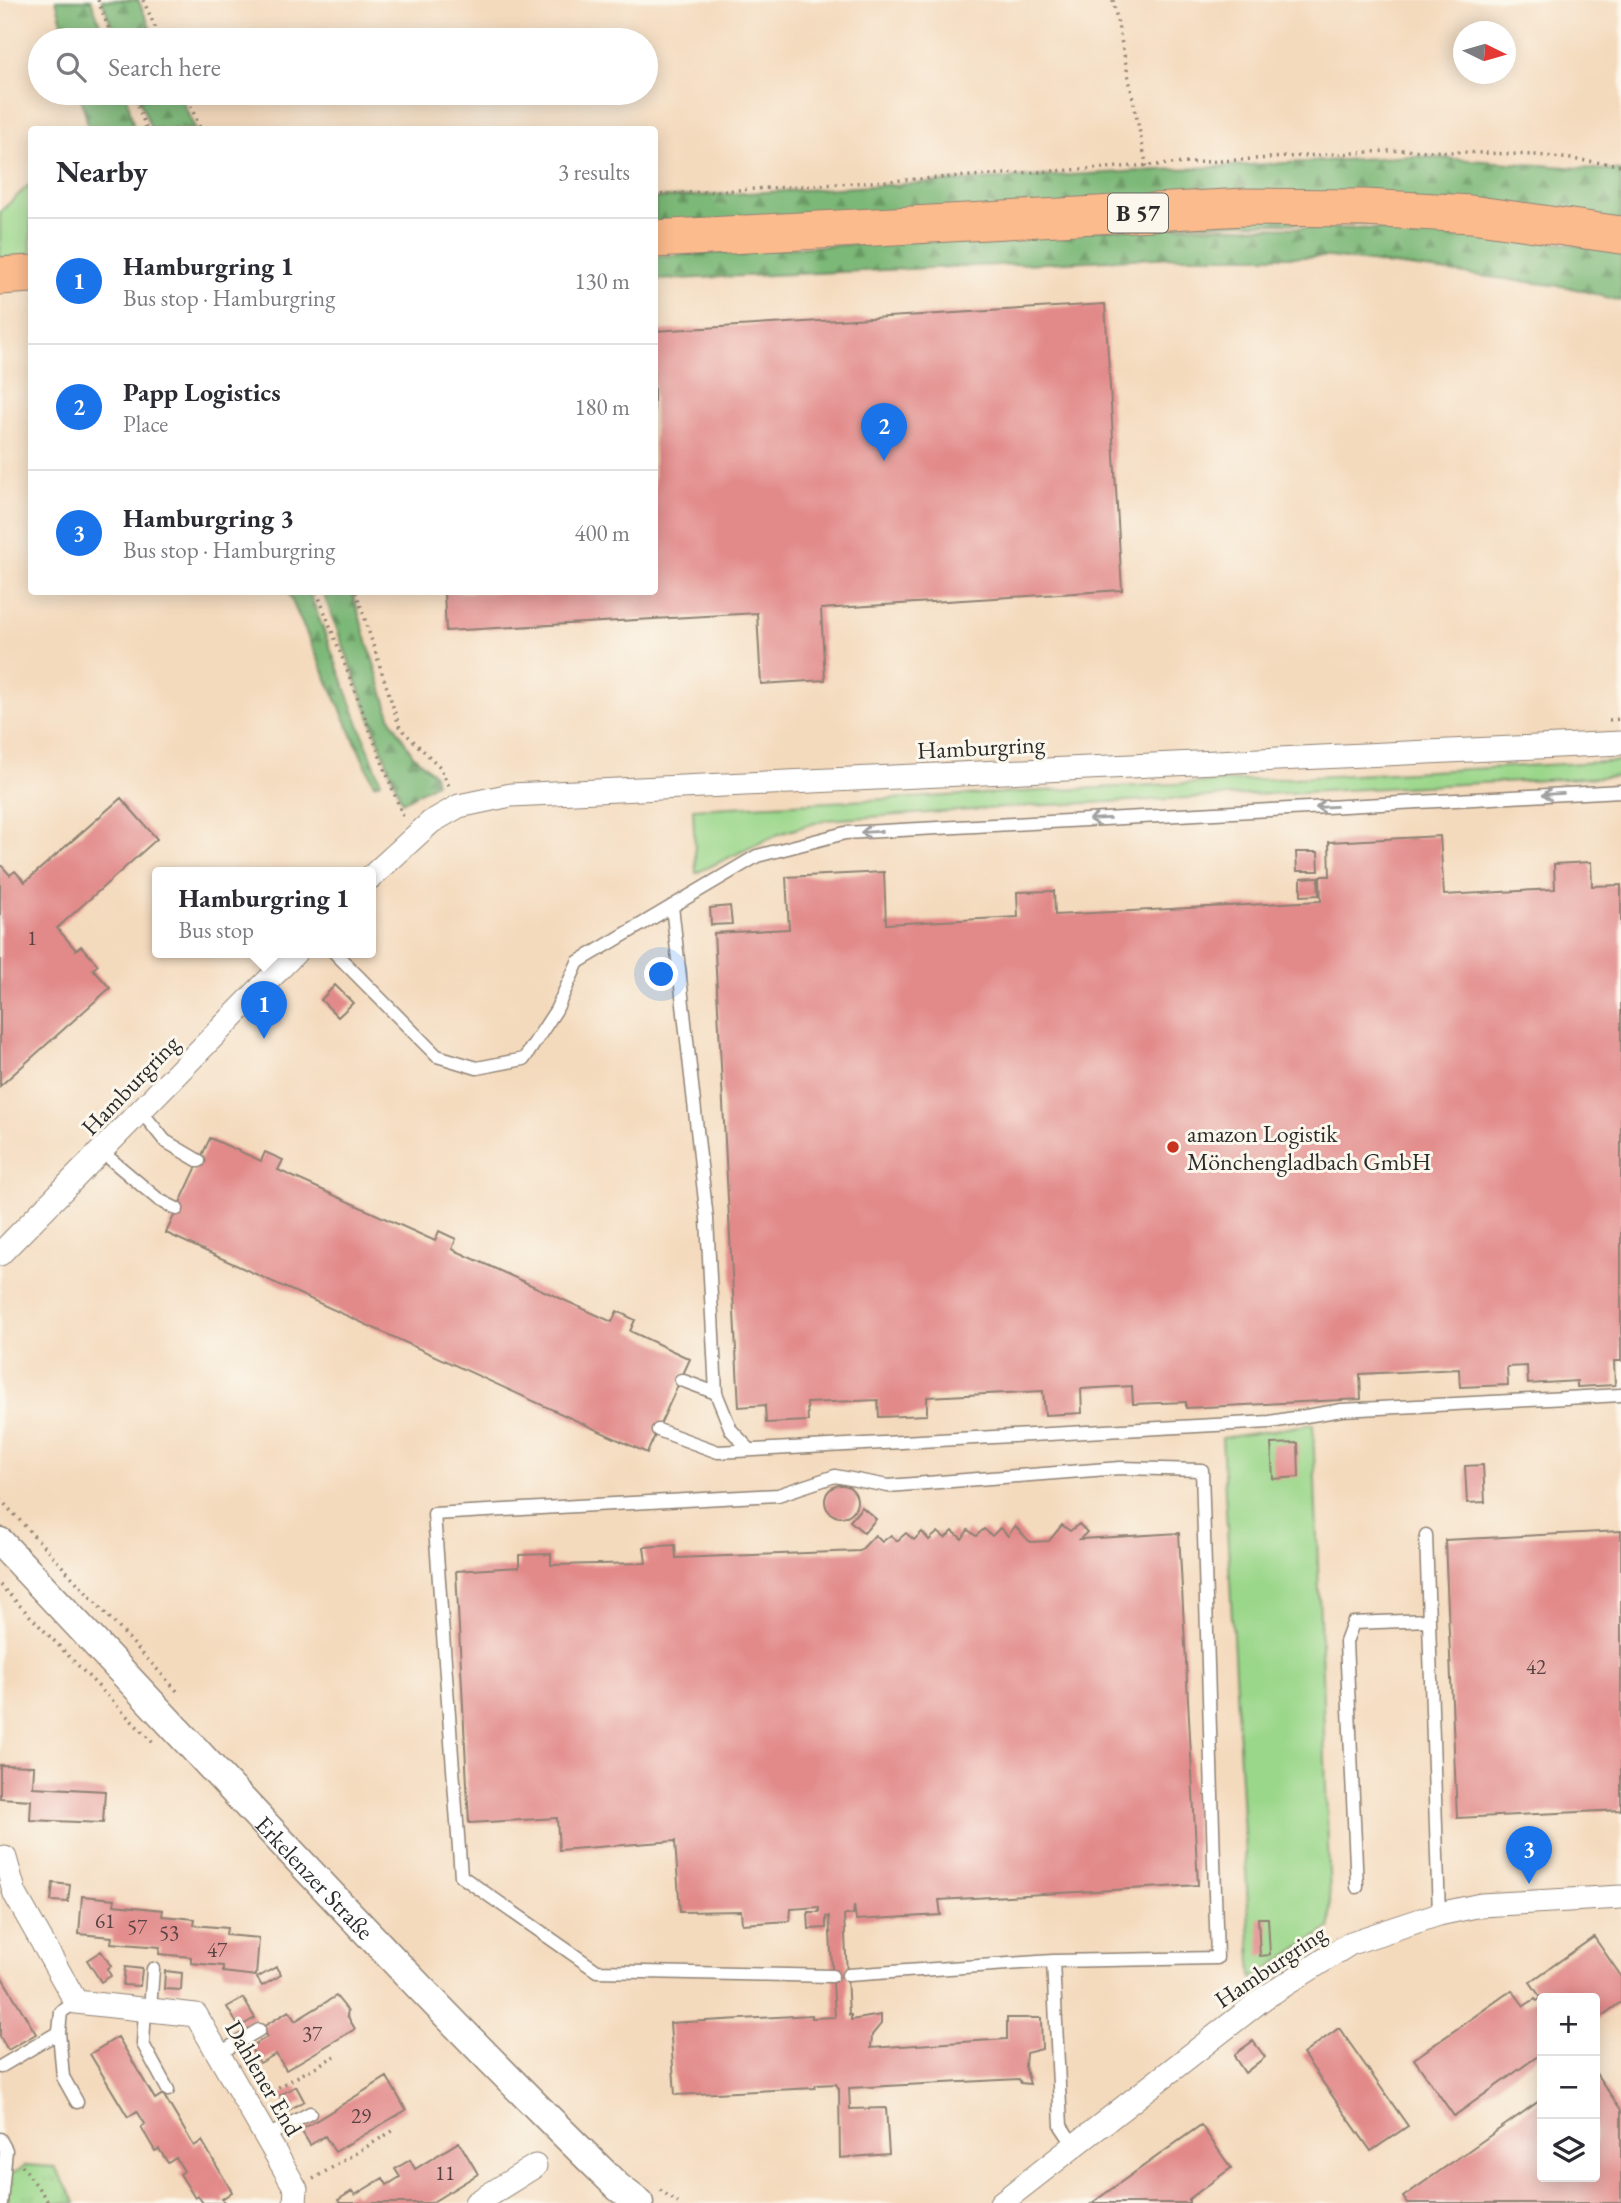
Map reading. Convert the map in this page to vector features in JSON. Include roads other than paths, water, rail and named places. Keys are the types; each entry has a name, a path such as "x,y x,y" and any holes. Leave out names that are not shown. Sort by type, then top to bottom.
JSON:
{"main road":[{"name":"B 57","path":"658,239 1245,207 1366,208 1471,214 1621,235"},
{"path":"0,276 28,274"}],"street":[{"name":"Hamburgring","path":"376,872 431,822 459,806 511,795 1621,743"},
{"name":"Hamburgring","path":"0,1253 290,958"},
{"name":"Erkelenzer Straße","path":"0,1542 255,1816 500,2072 618,2187 639,2203"},
{"path":"5,1858 15,1894 76,2002"},
{"name":"Hamburgring","path":"1003,2202 1073,2144 1265,1998 1324,1958 1380,1931 1439,1913 1493,1904 1621,1898"},
{"name":"Dahlener End","path":"76,2002 196,2015 268,2136 296,2196"},
{"path":"476,2203 536,2166"}],"lane":[{"path":"340,958 437,1056 477,1068 524,1059 556,1010 578,962 757,856 845,833 1621,790"},
{"path":"672,906 707,1219 716,1393 731,1430 750,1450"},
{"path":"141,1111 165,1140 199,1161"},
{"path":"102,1152 159,1200 177,1209"},
{"path":"681,1380 716,1393"},
{"path":"657,1430 718,1452 1270,1422 1342,1410 1621,1395"},
{"path":"832,1976 597,1971 461,1876 435,1514 778,1495 835,1476 888,1486 1120,1468 1202,1470 1217,1958 1053,1961 848,1975"},
{"path":"1426,1535 1439,1913"},
{"path":"1357,1887 1346,1642 1349,1628 1353,1623 1429,1620"},
{"path":"1053,1961 1061,2126 1073,2144"},
{"path":"153,1969 143,2044 168,2090"},
{"path":"76,2002 61,2012 59,2032 63,2077 77,2102"},
{"path":"218,2053 259,2029"},
{"path":"0,2067 59,2032"},
{"path":"268,2136 310,2113"},
{"path":"1,2203 3,2144"}],"place":[{"name":"Papp Logistics","path":"884,461"},
{"name":"Hamburgring 1","path":"264,1039"},
{"name":"amazon Logistik Mönchengladbach GmbH","path":"1173,1147"},
{"name":"Hamburgring 3","path":"1529,1884"}]}
